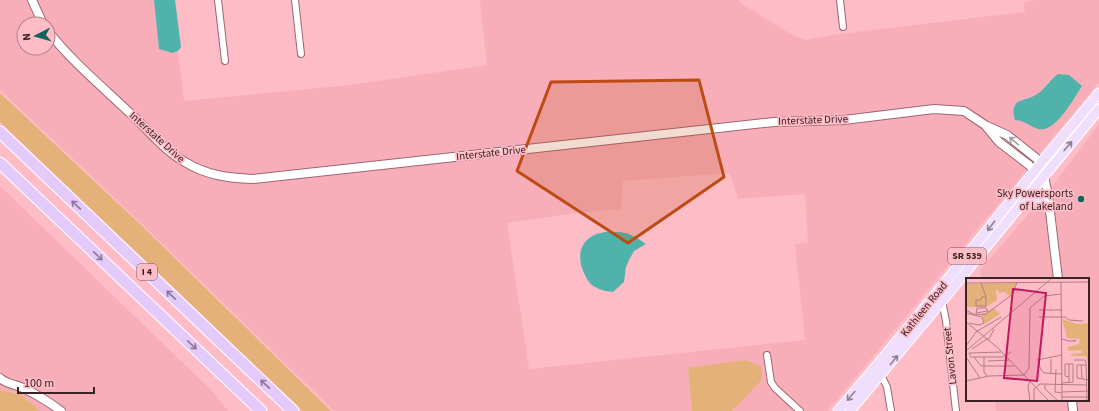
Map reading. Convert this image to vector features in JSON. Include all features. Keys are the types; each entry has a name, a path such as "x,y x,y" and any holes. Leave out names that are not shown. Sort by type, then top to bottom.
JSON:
{"highway":[{"name":"I 4","path":"0,132 294,411"},
{"name":"I 4","path":"3,166 260,411"}],"main road":[{"name":"Kathleen Road","path":"850,411 879,370 1041,162 1099,93"},
{"name":"Kathleen Road","path":"838,411 879,370 942,301 1099,109"},
{"path":"1019,207 1033,199 1041,201 1049,208"}],"street":[{"path":"32,0 39,16"},
{"path":"218,0 224,61"},
{"path":"295,0 301,54"},
{"path":"840,0 843,27"},
{"name":"Interstate Drive","path":"56,40 68,54 174,155 190,165 210,174 238,179 253,179 774,122 844,120 934,109 964,112 985,125 1007,135 1041,162"},
{"name":"Interstate Drive","path":"985,125 999,142 1029,165 1034,171 1044,176"},
{"path":"1041,162 1049,208 1058,278"},
{"name":"Lavon Street","path":"942,301 946,322 956,411"},
{"path":"767,355 771,382 775,388 800,411"},
{"path":"879,370 887,387 891,411"},
{"path":"1,380 28,390 61,411"},
{"path":"1072,401 1073,411"}],"highlighted area":[{"path":"699,80 724,177 628,243 517,171 551,82"}],"shaded area":[{"path":"0,0 29,0 36,16 16,16 16,56 56,56 56,44 172,157 223,180 775,124 934,112 963,114 976,121 1028,168 827,411 804,411 777,386 772,374 770,352 764,353 768,382 796,411 732,411 761,381 688,368 692,411 334,411 143,225 0,90","holes":["730,173 738,199 805,194 808,242 795,244 805,340 529,369 507,223 585,212 621,209 623,181"]},
{"path":"35,0 154,0 159,49 172,53 178,51 184,101 350,85 487,65 480,0 739,0 739,2 794,36 806,40 831,35 1025,12 1024,3 1034,0 1099,0 1099,82 1037,156 966,109 844,117 253,177 224,175 197,165 176,153 70,52 56,36 56,16 43,16","holes":["1051,79 1039,129 1023,121 1019,100 1036,95"]},
{"path":"0,93 142,226 331,411 303,411 0,122"},
{"path":"1099,124 1099,411 1076,411 1075,401 1089,401 1089,278 1061,278 1050,189"},
{"path":"0,186 214,393 228,411 65,411 61,407 3,377 0,374"},
{"path":"1038,203 1046,209 1055,278 981,278 980,270"},
{"path":"745,360 762,367 761,381 732,411 692,411 688,368"},
{"path":"1,383 22,390 56,411 41,411 19,394 0,390"},
{"path":"0,390 19,394 41,411 0,411"},
{"path":"995,401 1069,401 1070,411 996,411"}],"water":[{"path":"154,0 175,0 181,47 178,51 172,53 159,49"},
{"path":"1058,74 1069,75 1082,86 1057,121 1044,129 1038,129 1022,121 1015,120 1014,107 1017,103 1040,92"},
{"path":"607,232 627,234 646,244 634,251 626,267 624,282 613,292 605,291 591,284 585,275 580,260 582,246 586,241 598,234"}],"place":[{"name":"Sky Powersports of Lakeland","path":"1081,199"}]}
